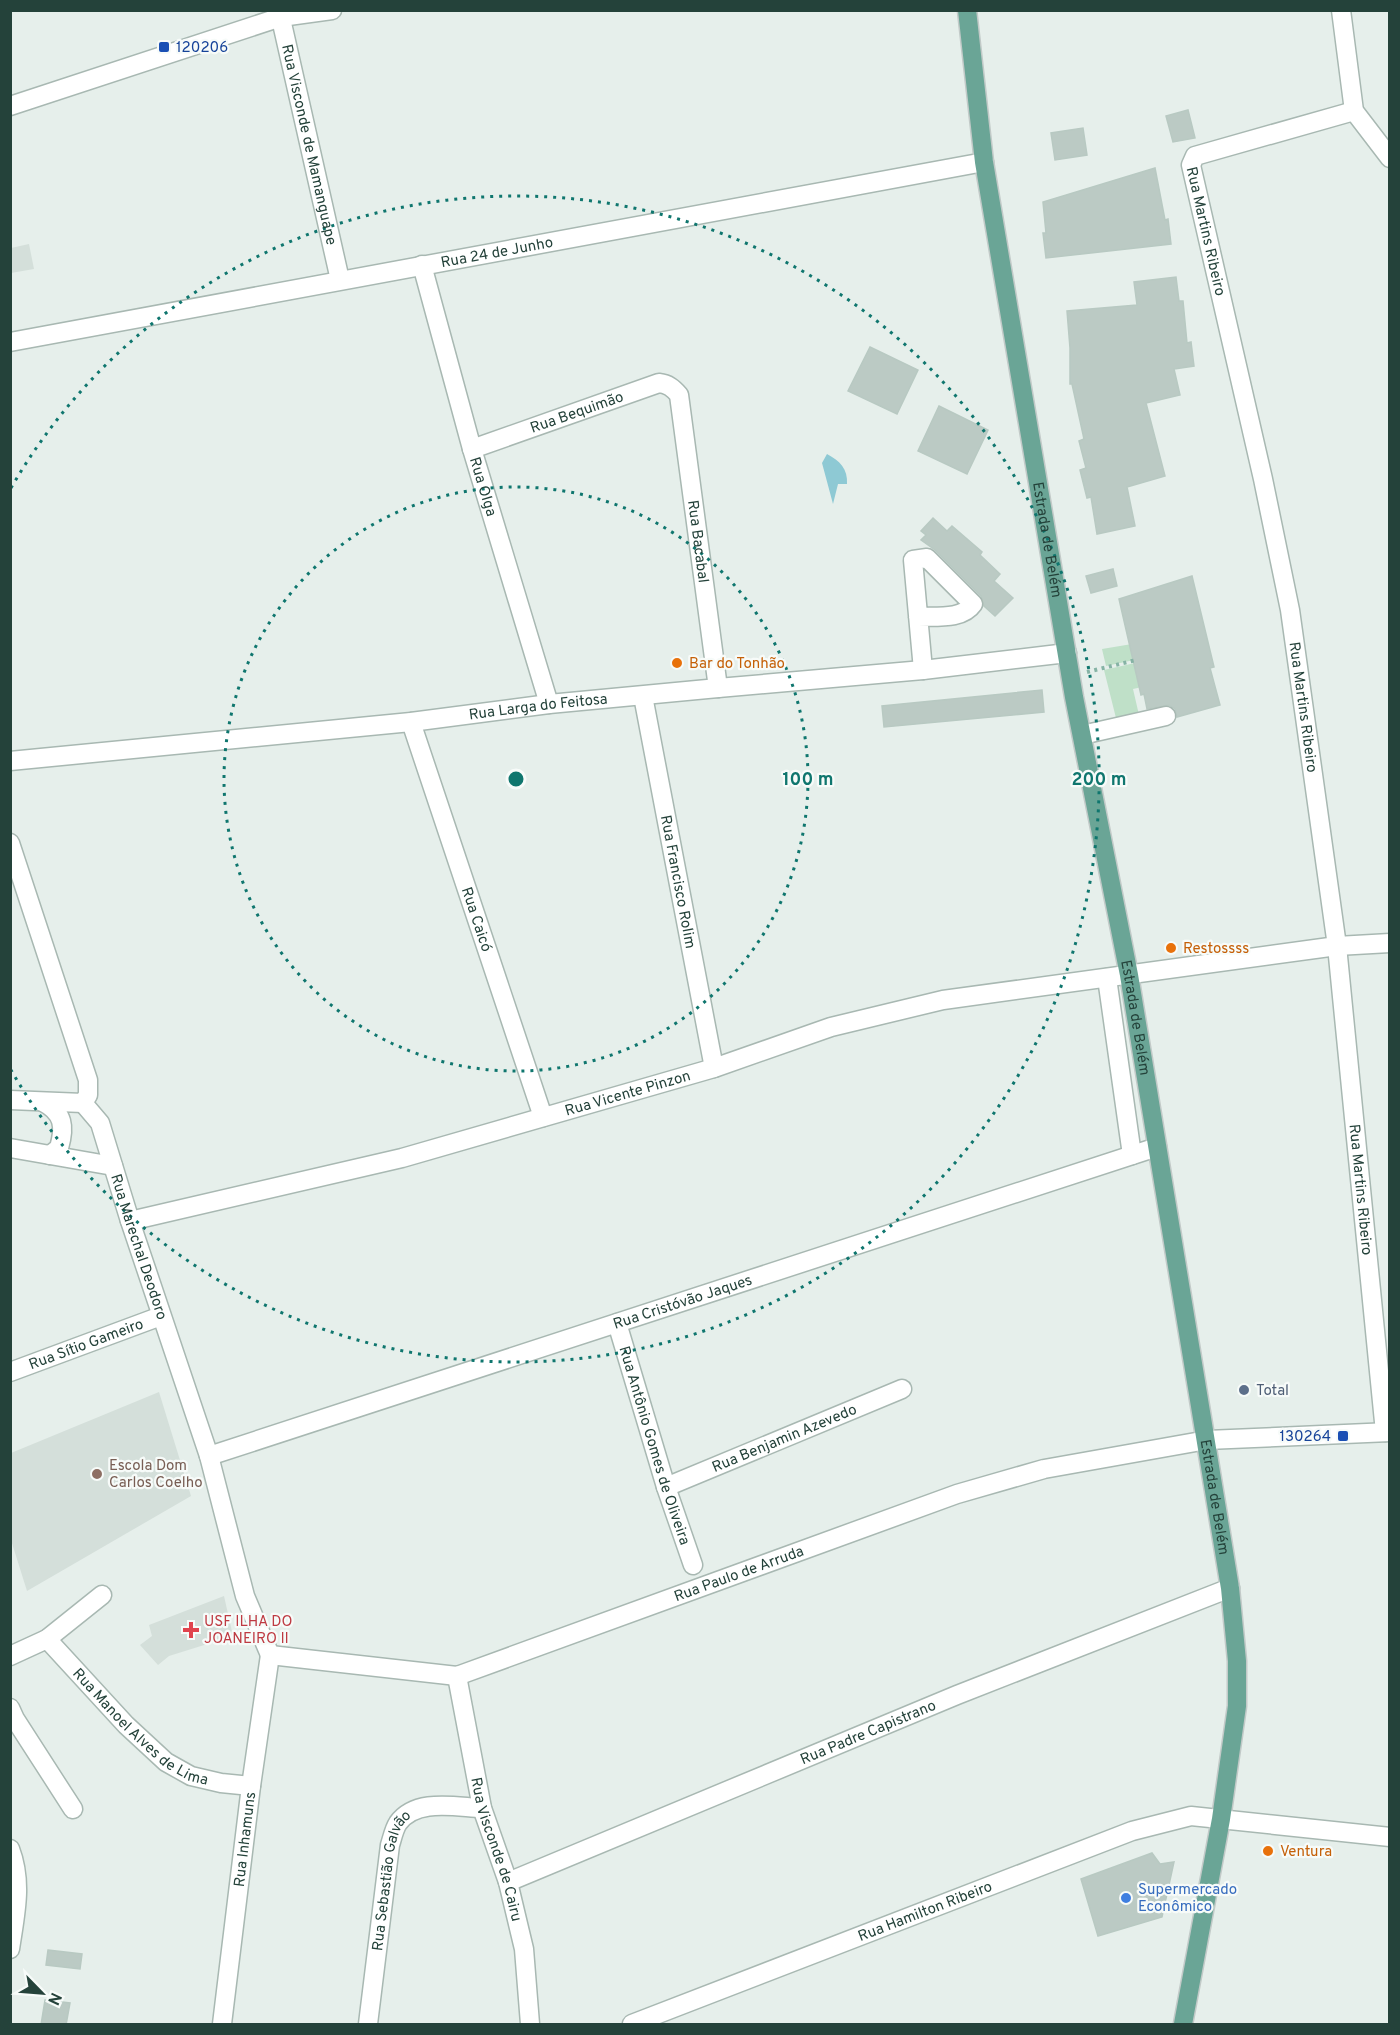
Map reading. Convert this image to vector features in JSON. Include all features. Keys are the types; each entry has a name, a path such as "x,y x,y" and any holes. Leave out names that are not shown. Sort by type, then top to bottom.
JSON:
{"main road":[{"name":"Estrada de Belém","path":"967,10 984,162 1071,676 1129,975 1230,1588 1237,1661 1237,1706 1221,1819 1183,2025"}],"street":[{"path":"10,106 280,14 332,10"},
{"path":"1341,10 1354,111 1384,151"},
{"name":"Rua Visconde de Mamanguape","path":"280,14 340,280"},
{"name":"Rua Martins Ribeiro","path":"1354,111 1195,156 1191,165 1261,468 1290,610 1337,946 1387,1432"},
{"name":"Rua 24 de Junho","path":"10,342 984,162"},
{"name":"Rua Olga","path":"423,265 472,449 549,704"},
{"name":"Rua Bequimão","path":"472,449 659,383 667,384 679,395"},
{"name":"Rua Bacabal","path":"679,395 718,688"},
{"path":"918,617 923,670"},
{"name":"Rua Larga do Feitosa","path":"10,761 411,722 549,704 923,670 1067,653"},
{"name":"Rua Francisco Rolim","path":"643,696 714,1068"},
{"path":"1082,735 1166,716"},
{"name":"Rua Caicó","path":"411,722 543,1117"},
{"path":"10,843 88,1080 88,1095 83,1103 10,1100"},
{"name":"Rua Vicente Pinzon","path":"130,1221 402,1158 714,1068 831,1027 933,1002 1337,946 1389,943"},
{"path":"1107,978 1132,1155"},
{"path":"43,1102 58,1113 63,1127 59,1148 50,1155"},
{"name":"Rua Marechal Deodoro","path":"83,1103 100,1123 161,1316 209,1456 245,1596 270,1655"},
{"name":"Rua Cristóvão Jaques","path":"209,1456 1156,1147"},
{"path":"10,1148 112,1166"},
{"name":"Rua Sítio Gameiro","path":"10,1372 161,1316"},
{"name":"Rua Antônio Gomes de Oliveira","path":"617,1323 666,1487 693,1565"},
{"name":"Rua Benjamin Azevedo","path":"666,1487 902,1389"},
{"name":"Rua Paulo de Arruda","path":"270,1655 457,1676 957,1494 1044,1468 1207,1440 1387,1432"},
{"name":"Rua Padre Capistrano","path":"508,1882 957,1695 1230,1588"},
{"path":"10,1656 47,1639 102,1595"},
{"name":"Rua Manoel Alves de Lima","path":"47,1639 126,1725 166,1762 191,1776 221,1783 251,1786"},
{"name":"Rua Inhamuns","path":"222,2025 251,1786 270,1655"},
{"name":"Rua Visconde de Cairu","path":"457,1676 482,1808 508,1882 524,1949 530,2025"},
{"path":"10,1708 72,1809"},
{"name":"Rua Sebastião Galvão","path":"368,2025 390,1845 398,1824 410,1812 423,1806 482,1808"},
{"name":"Rua Hamilton Ribeiro","path":"632,2025 1132,1831 1191,1816 1389,1837"},
{"path":"10,1849 17,1868 19,1888 10,1949"}],"path":[{"path":"1071,676 1136,660"}],"shaded area":[{"path":"29,244 34,269 11,273 11,248"},
{"name":"Escola Dom Carlos Coelho","path":"159,1392 191,1496 27,1591 11,1540 11,1453"},
{"name":"USF ILHA DO JOANEIRO II","path":"224,1596 233,1636 169,1656 158,1665 140,1645 152,1636 149,1625"}],"green space":[{"path":"1132,644 1134,660 1106,666 1102,649"},
{"path":"1135,663 1142,687 1133,689 1139,715 1117,722 1104,670"}],"water":[{"path":"827,454 842,466 847,479 847,484 838,484 833,504 822,463"}],"building":[{"path":"1188,110 1195,138 1173,142 1166,116"},
{"path":"1083,128 1087,155 1055,160 1051,133"},
{"path":"1155,168 1165,220 1168,219 1171,244 1046,258 1043,202"},
{"path":"1176,277 1179,301 1183,301 1187,343 1191,342 1194,366 1174,369 1180,395 1146,403 1165,476 1127,487 1135,526 1097,534 1091,497 1087,498 1080,470 1086,468 1079,441 1084,439 1072,384 1070,384 1067,311 1137,305 1134,282"},
{"path":"870,347 918,370 897,414 848,391"},
{"path":"939,406 988,430 967,474 918,451"},
{"path":"933,518 947,531 952,526 982,552 980,555 1000,574 994,581 1013,598 995,616 984,606 981,596 935,550 921,540 926,535 921,531"},
{"path":"1113,569 1117,586 1091,593 1086,576"},
{"path":"1192,576 1214,667 1210,668 1220,705 1177,717 1175,709 1169,705 1147,709 1144,694 1141,695 1119,599"},
{"path":"1042,690 1044,712 884,727 882,706"},
{"name":"Supermercado Econômico","path":"1152,1853 1160,1864 1174,1862 1162,1917 1098,1936 1081,1879"},
{"path":"48,1950 82,1954 80,1969 46,1965"},
{"path":"45,2000 70,2003 66,2025 41,2025"}],"place":[{"name":"120206","path":"164,47"},
{"name":"Bar do Tonhão","path":"677,663"},
{"name":"Restossss","path":"1171,948"},
{"name":"Total","path":"1244,1390"},
{"name":"130264","path":"1343,1436"},
{"name":"Escola Dom Carlos Coelho","path":"97,1474"},
{"name":"USF ILHA DO JOANEIRO II","path":"191,1630"},
{"name":"Ventura","path":"1268,1851"},
{"name":"Supermercado Econômico","path":"1126,1898"}]}
